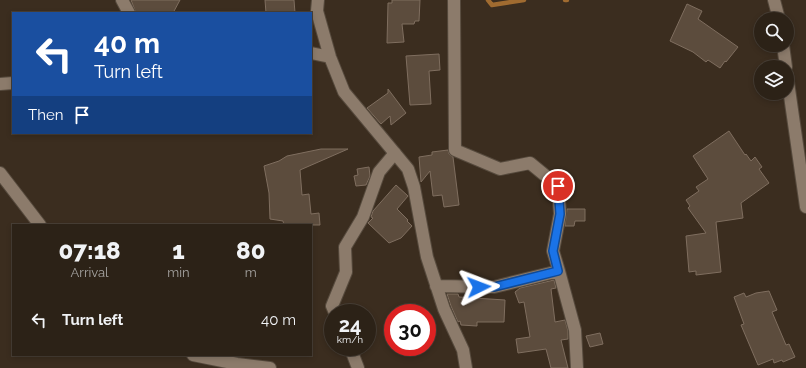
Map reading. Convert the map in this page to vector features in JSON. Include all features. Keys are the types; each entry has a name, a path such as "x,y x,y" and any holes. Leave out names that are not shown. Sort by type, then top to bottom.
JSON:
{"street":[{"path":"122,0 128,12"},
{"path":"318,0 317,11 330,57 344,92 408,169 414,187 427,257 444,309 463,350 466,368"},
{"path":"454,0 455,150 500,170 530,163 558,186 560,214 553,251 575,330 577,368"},
{"path":"774,0 777,12"},
{"path":"312,54 330,57"},
{"path":"0,84 12,83"},
{"path":"791,100 806,207"},
{"path":"333,304 346,272 345,247 363,217 379,172 395,153"},
{"path":"0,173 39,224"},
{"path":"436,286 494,287 558,271"},
{"path":"198,356 237,364 270,368"},
{"path":"353,356 358,368"}],"building":[{"path":"131,0 180,0 174,12 136,12"},
{"path":"265,0 294,0 295,12 266,12"},
{"path":"392,0 420,0 419,21 415,21 414,24 402,24 404,42 387,43 388,3 392,3"},
{"path":"687,4 702,11 698,19 738,47 720,68 708,60 706,62 693,52 670,41"},
{"path":"439,54 440,70 429,71 431,104 410,105 406,56"},
{"path":"388,89 406,113 391,125 390,116 381,124 367,108 388,93"},
{"path":"729,131 745,155 746,154 751,161 755,157 762,167 759,169 769,183 741,203 743,218 716,222 721,272 696,275 696,271 689,272 686,236 706,233 688,208 690,206 686,200 699,191 696,187 708,179 693,156"},
{"path":"321,149 348,149 300,170 302,195 309,194 311,214 319,213 320,225 284,224 283,221 270,219 269,193 264,166 279,161 287,156"},
{"path":"448,150 449,154 453,157 459,205 444,207 442,195 433,196 430,171 421,182 419,157 432,155 432,152"},
{"path":"369,167 370,176 366,185 356,186 354,176 358,175 357,169"},
{"path":"396,185 408,196 397,209 412,226 401,238 389,243 368,223 373,218 371,217 373,211"},
{"path":"567,209 585,209 585,221 575,221 574,226 565,226"},
{"path":"554,280 556,288 551,289 555,322 565,320 568,331 568,339 561,340 568,368 551,368 546,349 518,353 516,339 530,337 524,302 519,303 515,292 520,288"},
{"path":"769,291 777,310 772,312 786,345 789,344 795,357 783,362 782,360 774,363 773,359 758,365 741,325 744,324 734,297 744,293 746,297 756,293"},
{"path":"447,294 458,294 459,297 505,300 504,322 477,322 477,326 461,325 460,321 458,322"},
{"path":"600,333 603,344 590,347 586,336"}],"waterway":[{"path":"488,0 492,5 524,0"}],"route":[{"path":"479,287 494,287 558,271 553,251 560,214 558,186"}]}
